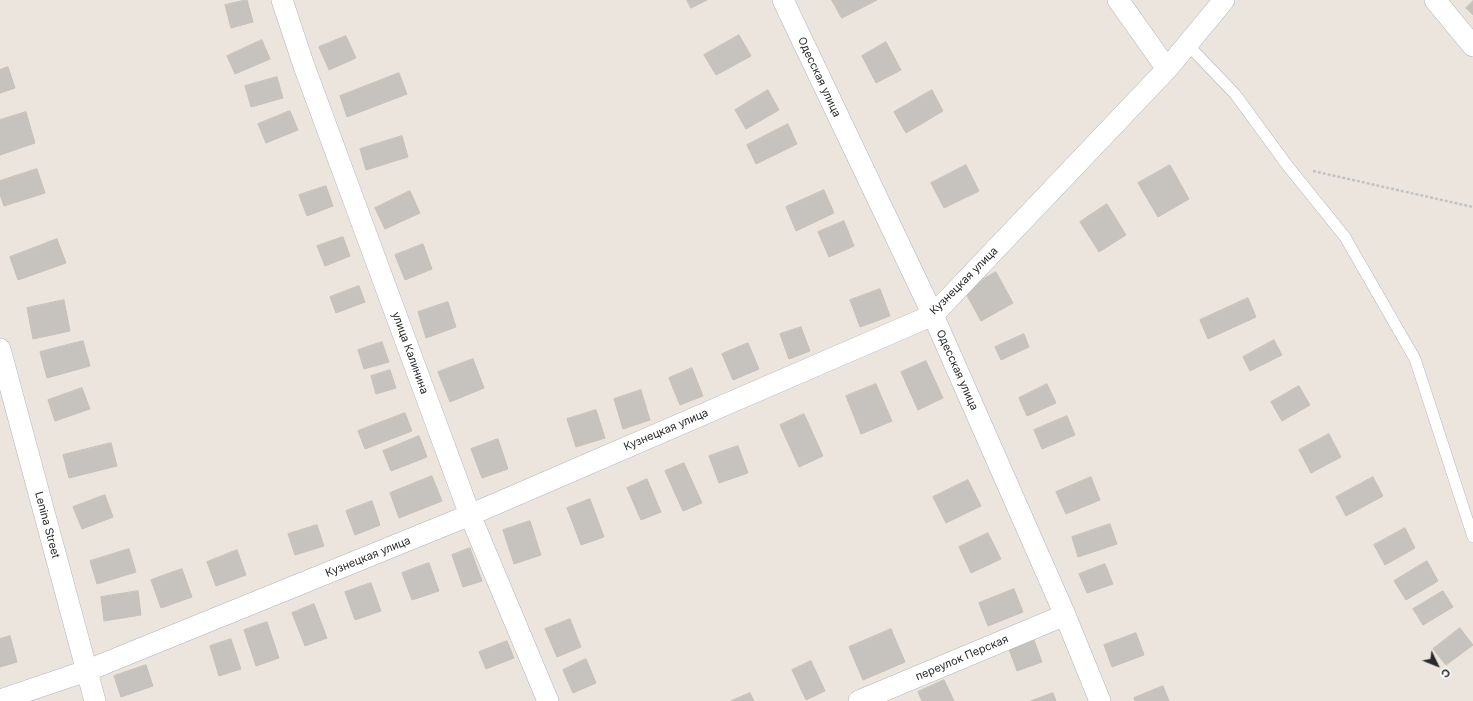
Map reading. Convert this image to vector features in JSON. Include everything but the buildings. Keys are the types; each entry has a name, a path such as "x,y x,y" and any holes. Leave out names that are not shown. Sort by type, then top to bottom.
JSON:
{"street":[{"name":"улица Калинина","path":"282,0 304,66 470,515 548,701"},
{"name":"Одесская улица","path":"783,0 933,315 1064,614 1100,701"},
{"path":"1118,0 1167,69"},
{"name":"Кузнецкая улица","path":"0,700 86,671 470,515 933,315 1167,69 1224,0"},
{"path":"1435,0 1473,46"},
{"name":"Lenina Street","path":"0,349 95,701"},
{"name":"переулок Перская","path":"859,701 1064,614"}],"lane":[{"path":"1187,44 1235,94 1287,164 1345,237 1415,359 1473,537"}],"path":[{"path":"1287,164 1473,208"}]}
